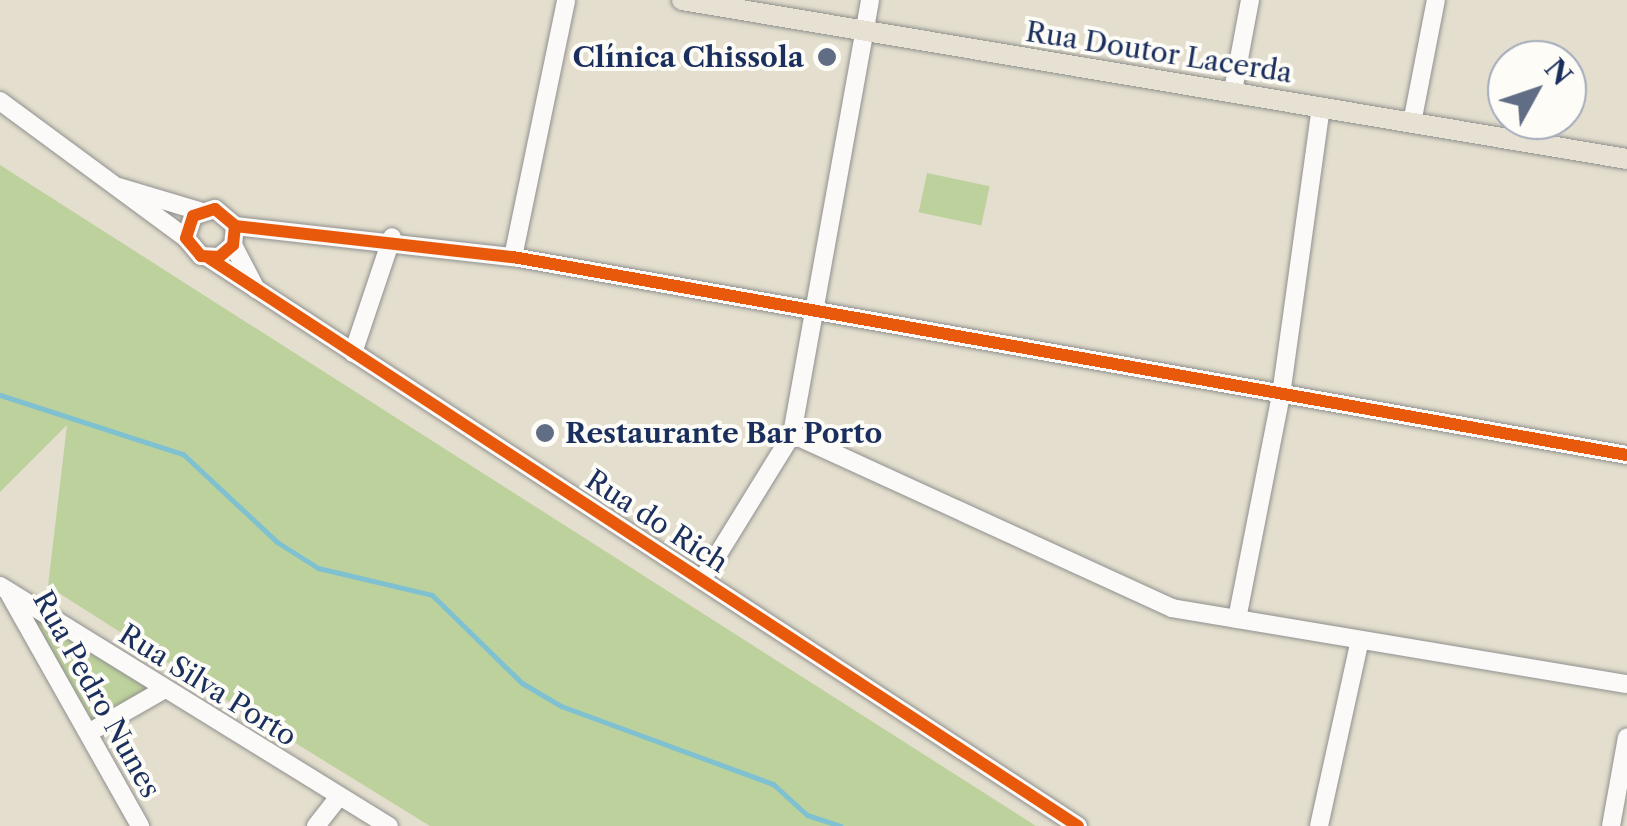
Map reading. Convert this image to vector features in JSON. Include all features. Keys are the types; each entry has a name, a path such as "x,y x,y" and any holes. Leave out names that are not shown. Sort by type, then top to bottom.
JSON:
{"main road":[{"name":"Rua Doutor Lacerda","path":"682,0 1627,159"}],"street":[{"path":"513,257 566,0"},
{"path":"702,580 792,434 818,308 870,0"},
{"path":"1233,91 1250,0"},
{"path":"1412,123 1436,0"},
{"name":"Rua do Rich","path":"0,101 95,179 186,238 259,294 1078,826"},
{"path":"1237,619 1281,395 1321,107"},
{"path":"95,179 199,211 223,212 259,294"},
{"path":"186,238 199,211"},
{"path":"209,258 234,236 392,238 818,308 1281,395 1627,454"},
{"path":"353,352 392,238"},
{"path":"792,434 1172,608 1627,684"},
{"name":"Rua Silva Porto","path":"4,588 338,799 389,826"},
{"name":"Rua Pedro Nunes","path":"4,588 90,732 140,826"},
{"path":"1344,826 1323,820 1360,640"},
{"path":"90,732 162,690"},
{"path":"1611,826 1627,737"},
{"path":"319,825 338,799"}],"green space":[{"path":"0,165 1036,826 430,826 245,712 48,586 67,425 0,492"},
{"path":"927,173 990,186 981,225 919,212"},
{"path":"24,608 153,690 94,723"}],"waterway":[{"path":"0,395 183,454 277,542 318,568 432,595 522,683 561,706 773,784 807,815 840,826"}],"cycle path":[{"path":"235,226 233,245 219,257 201,256 186,238 193,216 215,209 235,226 513,257 1627,455"},
{"path":"209,258 1078,826"}],"place":[{"name":"Clínica Chissola","path":"827,57"},
{"name":"Restaurante Bar Porto","path":"545,433"}]}
